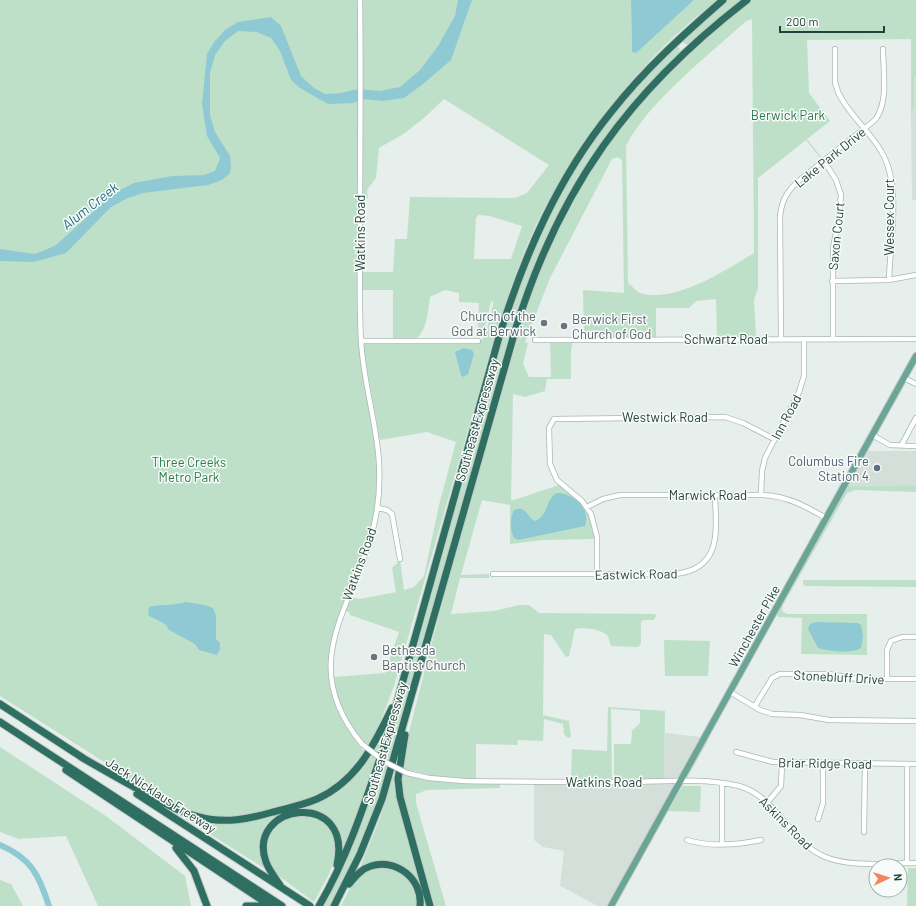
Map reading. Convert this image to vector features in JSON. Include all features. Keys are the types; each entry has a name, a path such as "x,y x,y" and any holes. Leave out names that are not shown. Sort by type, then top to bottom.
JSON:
{"highway":[{"name":"Southeast Expressway","path":"319,906 334,879 370,792 508,306 530,249 544,219 577,160 612,111 658,59 724,0"},
{"name":"Southeast Expressway","path":"335,904 360,854 375,818 416,680 515,331 536,269 555,227 596,156 634,106 686,50 747,0"},
{"path":"416,680 398,779 404,818 430,906"},
{"path":"81,757 140,791 184,813 220,820 250,818 316,799 346,781 360,766 372,748 399,694"},
{"name":"Jack Nicklaus Freeway","path":"0,704 310,906"},
{"name":"Jack Nicklaus Freeway","path":"0,722 282,906"},
{"path":"10,728 94,790 271,906"},
{"path":"281,887 266,861 264,846 265,838 274,824 292,812 313,813 324,818 333,828 338,840 339,853 334,879"},
{"path":"149,827 175,847 189,862 202,889 207,906"},
{"path":"335,904 358,874 371,866 384,864 399,868 410,876 418,888 420,906"},
{"path":"246,906 263,906"}],"main road":[{"name":"Winchester Pike","path":"611,906 916,356"}],"street":[{"name":"Watkins Road","path":"360,0 361,341 379,449 380,480 378,508 368,547 336,629 330,660 332,684 338,705 345,721 362,744 384,762 407,773 429,778 464,781 681,782"},
{"name":"Wessex Court","path":"835,49 835,82 838,92 881,151 890,174 892,236 889,280"},
{"name":"Lake Park Drive","path":"781,339 781,208 788,191 865,129 881,112 883,103 883,49"},
{"name":"Saxon Court","path":"824,161 836,180 841,195 839,218 832,248 833,339"},
{"path":"832,281 889,280 916,275"},
{"name":"Inn Road","path":"761,494 764,464 774,440 796,400 802,384 804,369 804,339"},
{"name":"Schwartz Road","path":"535,340 916,339"},
{"path":"361,341 478,341"},
{"path":"904,378 916,384"},
{"name":"Westwick Road","path":"587,506 557,480 551,470 549,458 549,428 552,421 562,418 717,417 743,423 774,440"},
{"path":"901,446 916,418"},
{"path":"872,435 890,445 916,446"},
{"name":"Marwick Road","path":"587,506 603,499 620,495 761,494 792,500 826,518"},
{"name":"Eastwick Road","path":"493,574 676,574 688,572 701,566 710,555 715,543 715,495"},
{"path":"587,506 595,523 597,537 597,574"},
{"path":"378,508 387,510 392,514 400,559"},
{"path":"887,679 887,654 891,641 902,637 916,637"},
{"name":"Stonebluff Drive","path":"755,706 772,678 780,674 829,674 857,679 916,679"},
{"path":"730,692 772,714 800,715 829,720 916,721"},
{"name":"Briar Ridge Road","path":"736,752 768,761 782,763 916,764"},
{"path":"767,803 781,786 782,763"},
{"path":"818,819 823,803 823,763"},
{"path":"864,832 865,763"},
{"path":"907,764 907,858"},
{"name":"Askins Road","path":"681,782 722,783 746,789 758,794 802,842 824,857 847,862 868,862"},
{"path":"722,783 722,844"},
{"path":"687,840 698,844 739,844 760,840"}],"shaded area":[{"path":"914,77 916,77 916,200 912,200 911,116 914,107"},
{"path":"866,448 870,451 916,451 916,485 846,486"},
{"path":"665,733 701,737 708,741 614,906 598,906 560,886 564,851 543,847 534,840 534,780 664,778"}],"green space":[{"name":"Three Creeks Metro Park","path":"0,0 359,0 359,40 363,40 362,0 631,0 632,52 694,0 718,0 665,46 616,99 574,158 539,219 527,245 498,326 394,686 370,748 350,724 341,706 333,677 385,673 399,632 350,615 349,612 345,611 350,597 360,599 396,592 392,568 400,560 404,590 414,587 424,576 439,505 456,442 427,432 380,440 363,347 365,343 477,342 482,340 485,336 494,301 491,302 484,332 477,339 479,303 459,302 459,293 445,290 430,297 428,314 423,331 416,339 393,339 393,290 362,290 362,272 393,272 395,239 407,239 410,197 515,198 527,193 549,165 444,99 405,133 379,148 376,178 367,190 368,198 362,198 362,150 358,317 377,445 379,474 375,509 365,551 349,586 336,625 329,659 329,677 332,694 338,711 354,739 367,753 341,783 313,799 240,818 209,817 169,803 0,696","holes":["479,215 490,216 522,226 511,259 474,259 476,218"]},
{"path":"728,0 743,0 689,44 685,44 683,42 684,39"},
{"name":"Berwick Park","path":"753,0 916,0 916,77 914,77 914,107 911,116 911,39 807,40 809,93 830,121 807,139 822,158 821,159 806,140 758,178 758,288 754,300 756,337 717,338 716,299 696,301 689,308 656,308 656,338 584,339 583,290 624,293 622,160 618,157 612,159 550,278 525,342 528,343 523,363 529,377 551,377 550,341 573,341 571,351 571,379 547,379 545,391 525,397 513,394 511,501 559,485 575,497 584,508 590,520 595,539 543,540 510,544 510,505 482,500 461,575 489,574 489,578 460,578 451,614 494,611 519,605 529,605 539,613 655,614 656,616 654,620 644,620 641,622 641,644 638,647 611,646 608,636 605,634 592,629 578,628 575,629 569,656 566,657 551,635 544,634 543,715 569,721 571,737 568,738 564,734 563,724 544,719 543,741 518,740 517,745 476,744 476,779 443,778 405,769 403,774 416,778 446,782 500,783 500,788 427,790 416,794 416,803 446,906 432,906 400,789 405,747 451,569 527,306 546,258 567,214 590,174 616,135 645,99 677,65 713,32","holes":["752,19 754,253 699,284 668,294 654,295 640,293 628,283 626,146 636,129 664,96 745,22"]},
{"path":"676,46 680,48 679,52 652,80 627,110 611,130 587,166 546,242 529,282 383,786 364,838 331,906 322,906 350,850 373,791 511,307 539,235 570,177 601,130 636,86"},
{"path":"916,485 916,492 855,490 847,493 783,605 782,611 787,614 867,614 867,655 801,654 802,618 778,617 778,615 775,614 846,486"},
{"path":"916,580 916,587 806,586 803,585 803,581"},
{"path":"664,640 710,641 708,676 665,676"},
{"path":"608,707 665,711 664,778 614,779 614,744 631,744 632,731 640,723 640,711 611,709 612,779 571,780 572,749 607,751"},
{"path":"384,732 369,784 343,852 336,827 298,810 293,811 280,819 265,834 267,870 173,811 230,822 330,794"},
{"path":"0,747 106,816 185,876 191,906 98,906 66,836 19,839 0,832"},
{"path":"397,760 396,773 428,906 422,906 422,894 396,865 359,870 380,818"},
{"path":"683,786 701,786 700,812 668,811"},
{"path":"310,814 329,826 334,835 336,844 336,854 333,865 314,902 275,873 268,858 267,851 270,835 278,823 290,816"},
{"path":"385,866 400,873 409,880 415,890 418,906 341,906 349,890 357,879 368,871"},
{"path":"908,868 916,868 916,906 907,906"},
{"path":"0,880 11,884 23,906 0,906"}],"water":[{"path":"458,0 472,0 451,60 404,98 382,101 364,99 353,103 328,104 300,88 291,80 280,51 271,38 257,32 238,31 225,41 215,55 210,73 210,115 215,132 230,156 230,173 222,180 208,185 143,193 128,198 111,207 66,253 34,262 0,261 0,249 35,254 56,245 114,193 134,183 172,176 204,175 215,171 220,158 207,136 202,104 207,54 214,42 225,30 238,22 271,17 281,26 301,76 314,88 325,94 341,93 358,89 380,91 400,87 420,70 438,46 455,16"},
{"path":"631,0 694,0 636,53 632,52"},
{"path":"464,348 472,350 474,354 468,374 463,377 461,375 455,352"},
{"path":"557,493 569,496 579,503 585,513 585,526 518,540 514,538 511,524 514,510 524,510 535,521 543,515 550,499"},
{"path":"186,602 213,608 216,616 216,639 220,643 220,649 217,655 199,650 195,644 169,630 166,625 148,615 149,607"},
{"path":"816,622 858,623 861,625 863,636 861,648 852,651 834,651 818,648 808,629 810,624"}],"waterway":[{"path":"0,845 11,850 32,869 41,885 49,906"}],"place":[{"name":"Church of the God at Berwick","path":"544,323"},
{"name":"Berwick First Church of God","path":"564,326"},
{"name":"Columbus Fire Station 4","path":"877,468"},
{"name":"Bethesda Baptist Church","path":"374,657"}],"water label":[{"name":"Alum Creek","path":"90,206"}]}
